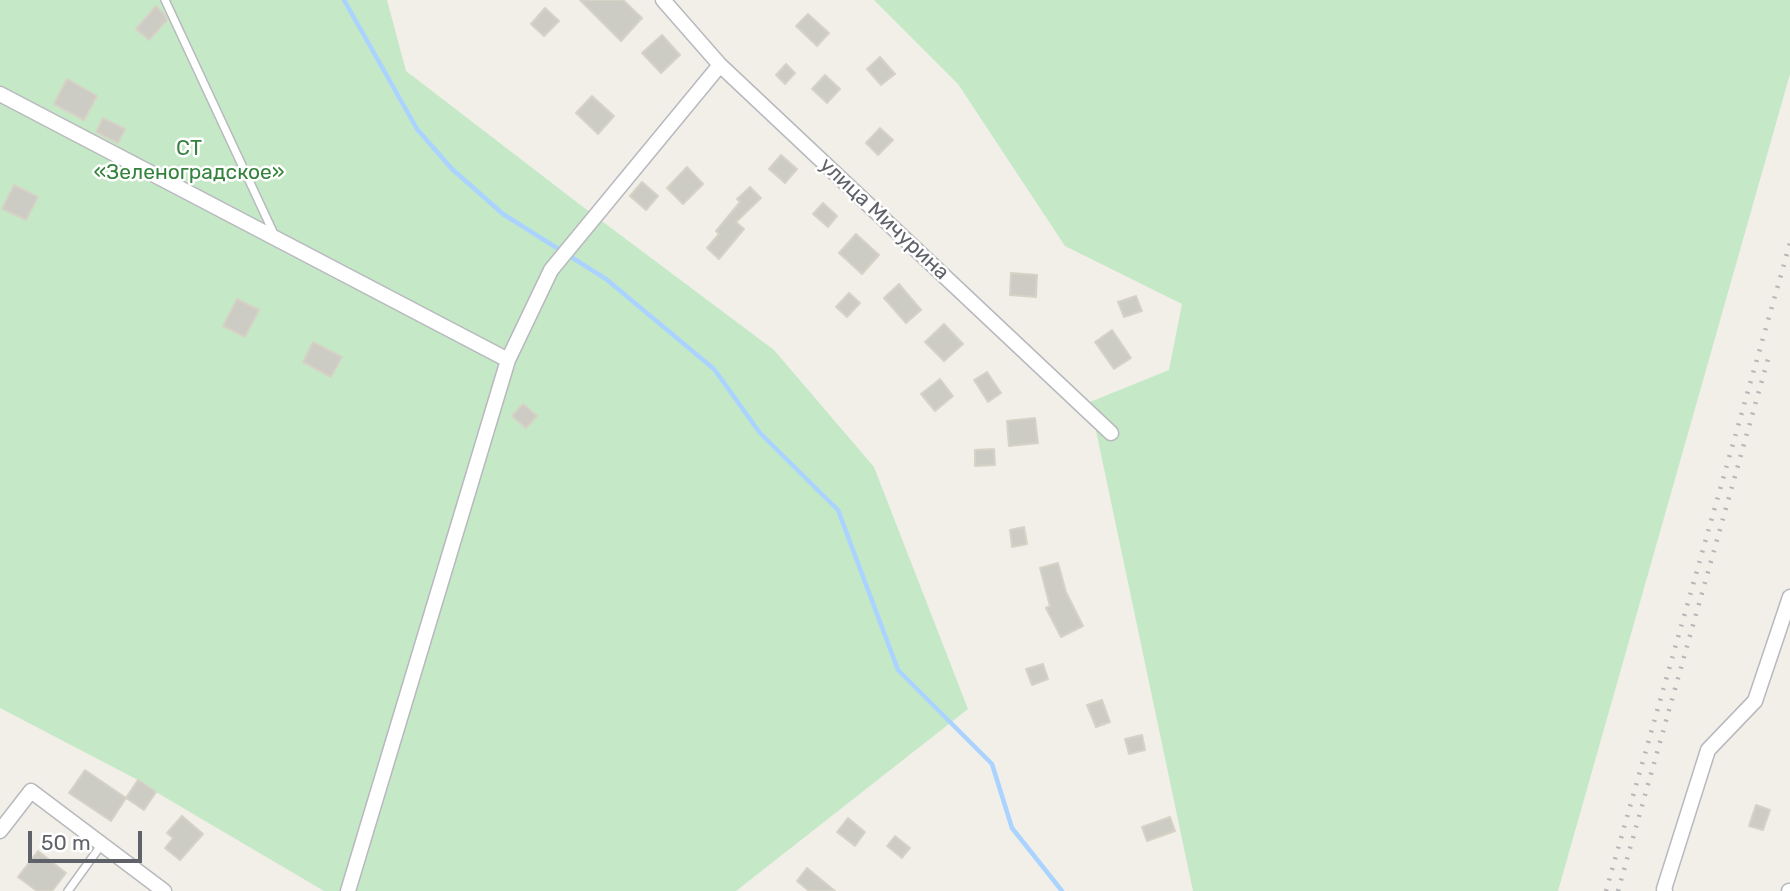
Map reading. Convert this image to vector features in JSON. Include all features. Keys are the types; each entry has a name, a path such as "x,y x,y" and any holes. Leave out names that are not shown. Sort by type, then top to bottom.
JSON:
{"street":[{"name":"улица Мичурина","path":"663,0 720,65 1111,432"},
{"path":"348,891 508,360 551,270 720,65"},
{"path":"0,94 508,360"},
{"path":"1665,891 1708,750 1755,701 1790,597"},
{"path":"0,831 31,791 164,891"}],"lane":[{"path":"165,0 275,238"},
{"path":"68,891 103,845"}],"green space":[{"name":"СТ «Зеленоградское»","path":"0,0 387,0 406,71 774,350 874,467 968,709 736,891 324,891 138,780 0,708"},
{"path":"874,0 1790,0 1790,74 1558,891 1193,891 1090,402 1169,370 1182,304 1065,246 958,84"}],"building":[{"path":"580,0 623,0 642,18 621,41"},
{"path":"156,6 167,20 149,40 136,29"},
{"path":"545,8 559,21 544,36 531,24"},
{"path":"808,14 829,33 817,46 796,26"},
{"path":"662,35 680,55 661,73 642,53"},
{"path":"880,57 895,74 881,85 867,69"},
{"path":"786,64 795,73 785,84 776,75"},
{"path":"825,75 840,89 827,103 812,89"},
{"path":"67,79 97,96 84,120 54,104"},
{"path":"592,96 614,116 598,134 576,113"},
{"path":"103,118 125,129 118,143 96,132"},
{"path":"880,128 893,140 878,155 866,143"},
{"path":"781,155 797,169 785,183 769,169"},
{"path":"687,167 703,184 683,204 667,188"},
{"path":"642,182 658,196 646,210 630,196"},
{"path":"14,185 38,197 26,220 2,209"},
{"path":"750,187 761,198 736,222 744,229 719,259 707,248 719,234 716,231 740,202 737,199"},
{"path":"823,203 837,216 828,227 813,214"},
{"path":"856,234 879,255 862,274 839,253"},
{"path":"1011,273 1037,275 1036,297 1010,295"},
{"path":"899,284 921,310 906,323 884,298"},
{"path":"849,293 860,303 847,317 836,307"},
{"path":"1136,296 1142,311 1124,317 1118,302"},
{"path":"237,299 259,310 245,337 223,326"},
{"path":"944,324 963,344 944,361 925,342"},
{"path":"1112,330 1131,358 1114,369 1095,342"},
{"path":"313,342 342,357 331,377 303,362"},
{"path":"987,372 1001,393 988,402 974,380"},
{"path":"940,379 953,396 935,411 921,394"},
{"path":"523,404 537,416 526,428 512,416"},
{"path":"1035,418 1038,443 1009,446 1007,421"},
{"path":"994,449 995,465 975,466 975,450"},
{"path":"1024,527 1027,544 1012,547 1010,530"},
{"path":"1058,563 1066,592 1083,626 1061,637 1046,608 1050,606 1040,568"},
{"path":"1043,664 1048,679 1032,685 1026,669"},
{"path":"1102,700 1110,722 1096,727 1087,705"},
{"path":"1142,735 1145,750 1129,754 1125,739"},
{"path":"85,770 126,798 111,821 69,793"},
{"path":"138,780 156,792 144,810 126,798"},
{"path":"1756,805 1770,810 1763,830 1749,826"},
{"path":"182,816 203,834 180,860 165,848 173,838 167,833"},
{"path":"1170,817 1175,831 1147,841 1142,827"},
{"path":"848,818 865,832 855,846 837,832"},
{"path":"895,836 910,848 902,858 887,846"},
{"path":"38,851 66,873 52,891 37,891 18,877"},
{"path":"807,868 835,891 809,891 797,881"}],"waterway":[{"path":"344,0 417,129 452,169 503,214 606,279 714,369 760,433 838,510 898,670 992,764 1012,828 1062,891"}],"railway":[{"path":"1606,891 1790,243"},
{"path":"1618,891 1770,352"}]}
